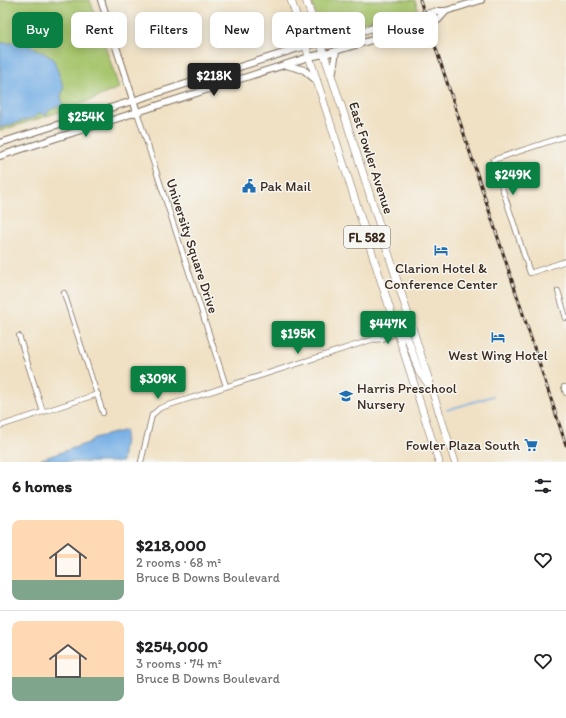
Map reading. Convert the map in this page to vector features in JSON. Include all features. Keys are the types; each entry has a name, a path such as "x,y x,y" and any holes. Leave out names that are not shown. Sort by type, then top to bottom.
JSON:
{"main road":[{"path":"101,0 137,112"},
{"name":"East Fowler Avenue","path":"291,0 295,12"},
{"name":"East Fowler Avenue","path":"306,0 310,12"},
{"path":"365,30 437,11 446,11 481,0"},
{"path":"0,156 309,57 336,51 438,20 446,11"},
{"path":"286,53 291,48"},
{"path":"0,144 300,48"},
{"name":"East Fowler Avenue","path":"307,48 439,462"},
{"name":"East Fowler Avenue","path":"322,48 455,462"},
{"path":"332,78 336,51"},
{"path":"284,65 304,70 317,81"},
{"path":"397,331 402,332 407,337 419,372 431,388"}],"street":[{"name":"University Square Drive","path":"137,112 226,386"},
{"path":"566,136 493,160 530,273 566,261"},
{"path":"558,291 566,318"},
{"path":"64,293 103,413"},
{"path":"141,462 151,418 154,412 160,408 374,339 377,340 392,335 397,331"},
{"path":"19,336 43,412"},
{"path":"566,387 564,387 566,393"},
{"path":"0,426 98,394"}],"green space":[{"path":"0,0 90,0 94,12 71,12 71,48 106,48 119,88 72,108 0,131"},
{"path":"311,0 415,0 418,10 409,12 373,12 373,20 365,22 365,12 315,12"}],"water":[{"path":"0,43 12,43 12,48 35,48 53,58 64,88 61,96 63,105 49,110 46,115 40,113 35,117 0,128"},
{"path":"126,430 122,462 33,462 88,443 94,438"}],"waterway":[{"path":"447,410 493,396"}],"railway":[{"path":"420,0 566,445"}],"place":[{"name":"Pak Mail","path":"249,186"},
{"name":"Clarion Hotel & Conference Center","path":"441,250"},
{"name":"West Wing Hotel","path":"498,337"},
{"name":"Harris Preschool Nursery","path":"346,396"},
{"name":"Fowler Plaza South","path":"531,445"}]}
